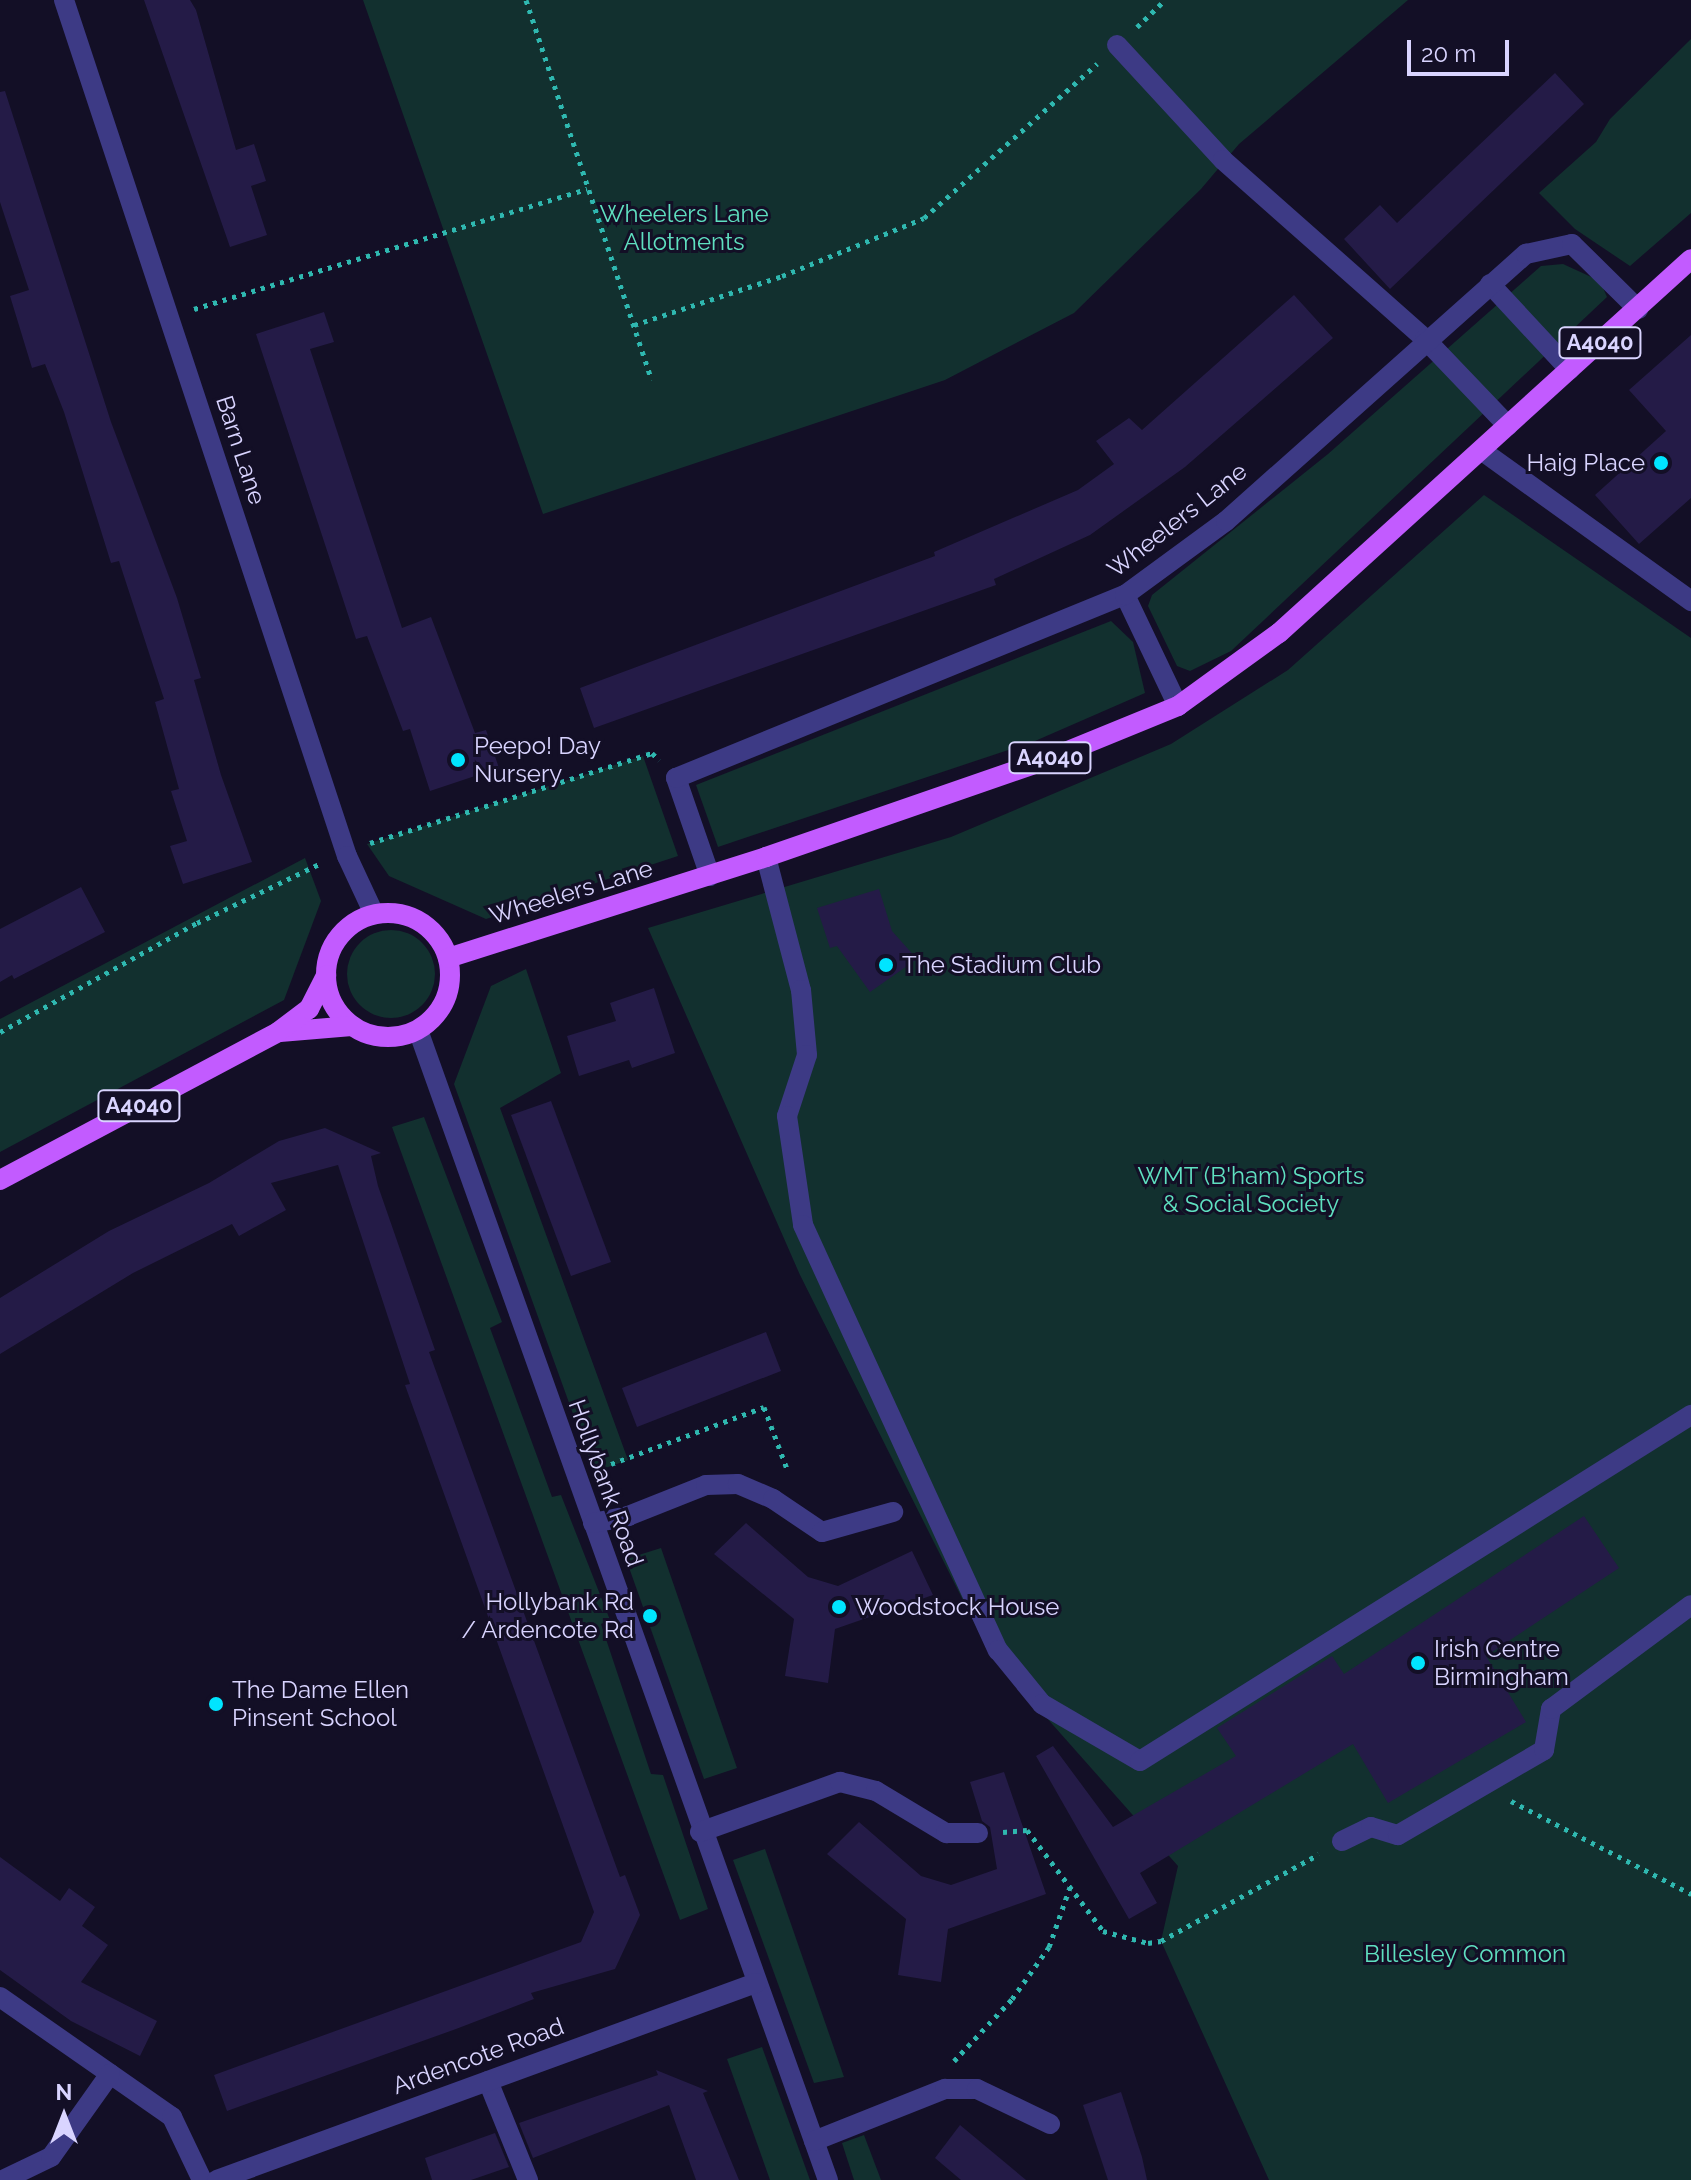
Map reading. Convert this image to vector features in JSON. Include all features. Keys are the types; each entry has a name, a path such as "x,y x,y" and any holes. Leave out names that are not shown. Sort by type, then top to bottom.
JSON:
{"main road":[{"name":"Wheelers Lane","path":"448,958 766,857 1041,762 1178,706 1279,633 1691,259"},
{"path":"390,912 420,921 442,943 448,958 445,999 418,1030 396,1037 373,1035 352,1026 338,1012 326,975 331,951 345,930 374,914 390,912"},
{"name":"A4040","path":"0,1180 278,1032 309,1009 326,975"},
{"name":"A4040","path":"278,1032 352,1026"}],"street":[{"name":"Barn Lane","path":"64,0 347,856 374,914"},
{"path":"1117,45 1223,160 1425,339 1508,426"},
{"name":"Wheelers Lane","path":"710,876 676,778 1125,595 1226,521 1425,339 1526,254 1572,244 1638,309"},
{"path":"1490,284 1570,370"},
{"path":"1481,450 1691,601"},
{"path":"1125,595 1178,706"},
{"path":"766,857 801,990 807,1055 787,1116 803,1225 998,1650 1042,1704 1140,1761 1691,1415"},
{"name":"Hollybank Road","path":"418,1030 700,1832 828,2180"},
{"path":"593,1523 628,1516 706,1485 738,1484 773,1499 822,1532 893,1512"},
{"path":"1342,1841 1371,1827 1398,1835 1544,1750 1551,1709 1691,1605"},
{"path":"700,1832 840,1782 876,1791 946,1833 978,1833"},
{"name":"Ardencote Road","path":"217,2180 756,1983"},
{"path":"0,1997 172,2117 202,2180"},
{"path":"3,2180 51,2157 110,2074"},
{"path":"488,2081 528,2180"},
{"path":"814,2141 945,2089 977,2089 1050,2124"}],"path":[{"path":"526,0 652,380"},
{"path":"634,325 782,276 924,218 1165,0"},
{"path":"169,316 587,189"},
{"path":"611,1464 764,1407 787,1469"},
{"path":"1482,1786 1691,1894"},
{"path":"978,1833 1027,1830 1103,1931 1148,1943 1161,1941 1342,1841"},
{"path":"945,2089 954,2061 1012,1999 1049,1947 1070,1887"}],"green space":[{"name":"Wheelers Lane Allotments","path":"363,0 1408,0 1239,144 1201,189 1074,313 945,380 543,514"},
{"path":"1691,39 1691,213 1630,266 1575,229 1539,193 1596,142 1610,119"},
{"path":"1563,264 1600,281 1607,297 1231,651 1190,671 1177,666 1148,606 1152,595 1328,454 1541,266"},
{"name":"WMT (B'ham) Sports & Social Society","path":"1484,495 1691,638 1691,2180 1269,2180 1161,1941 1178,1866 990,1654 800,1275 648,928 951,837 1171,744 1288,670"},
{"path":"1111,621 1133,642 1145,693 1035,741 718,847 696,785"},
{"path":"643,756 678,856 486,919 389,876 367,844"},
{"path":"305,858 321,901 284,1000 0,1152 0,1019"},
{"path":"391,930 408,934 422,943 431,957 435,974 431,991 422,1005 408,1014 391,1018 374,1014 360,1005 351,991 347,974 351,957 360,943 374,934"},
{"path":"526,969 561,1073 500,1108 628,1460 594,1472 454,1084 491,986"},
{"path":"424,1117 502,1322 490,1328 552,1497 561,1495 610,1620 601,1624 651,1774 663,1775 708,1909 680,1920 392,1127"},
{"path":"661,1548 737,1768 704,1779 626,1559"},
{"path":"765,1849 844,2077 814,2083 733,1860"},
{"path":"762,2047 810,2180 770,2180 727,2059"},
{"path":"864,2135 881,2180 854,2180 842,2143"}],"building":[{"path":"144,0 190,0 196,10 236,150 254,144 266,181 251,186 267,235 230,247"},
{"path":"1555,73 1584,104 1390,289 1344,239 1380,205 1397,223"},
{"path":"5,91 111,422 177,598 201,678 194,680 221,775 252,862 183,884 170,846 187,841 171,791 179,789 155,702 164,699 119,561 111,563 64,412 45,364 32,368 10,296 29,290 0,202 0,92"},
{"path":"1294,295 1333,338 1185,467 1090,535 994,579 996,585 594,728 580,688 935,556 934,552 1078,490 1114,464 1096,441 1129,418 1142,430"},
{"path":"324,312 334,342 310,349 402,628 431,617 475,733 486,730 499,768 430,791 410,729 403,731 367,636 356,639 256,334"},
{"name":"Haig Place","path":"1691,335 1691,498 1639,544 1595,495 1666,431 1629,390"},
{"path":"81,887 105,932 14,979 12,975 0,982 0,929"},
{"path":"879,889 892,931 917,959 870,992 837,946 830,948 817,908"},
{"path":"654,988 675,1053 632,1068 629,1060 579,1076 567,1036 616,1021 610,1003"},
{"path":"551,1101 611,1262 571,1276 511,1115"},
{"path":"325,1128 381,1153 371,1156 378,1186 435,1350 429,1352 620,1877 625,1875 640,1915 615,1969 531,1993 534,1999 227,2111 214,2075 581,1942 594,1912 405,1385 410,1384 338,1165 271,1183 286,1210 239,1236 232,1224 133,1273 0,1354 0,1298 109,1231 209,1183 279,1141"},
{"path":"766,1332 781,1371 637,1427 622,1388"},
{"path":"1584,1516 1619,1568 1486,1656 1526,1722 1388,1803 1353,1744 1140,1873 1157,1903 1129,1919 1036,1756 1053,1746 1113,1827 1236,1756 1217,1728 1332,1656 1344,1674"},
{"name":"Woodstock House","path":"746,1523 808,1577 838,1586 912,1551 933,1595 835,1629 828,1683 785,1676 794,1619 714,1554"},
{"path":"1004,1772 1046,1894 948,1929 941,1982 898,1975 906,1919 827,1854 859,1822 921,1876 951,1885 997,1869 990,1827 982,1821 970,1782"},
{"path":"0,1857 60,1901 69,1888 95,1907 82,1926 108,1945 81,1982 157,2021 140,2056 71,2021 0,1970"},
{"path":"656,2070 708,2091 703,2093 739,2180 696,2180 669,2105 533,2158 519,2123 658,2075"},
{"path":"1121,2092 1147,2180 1108,2180 1083,2105"},
{"path":"960,2125 1026,2180 961,2180 935,2158"},
{"path":"495,2133 509,2167 471,2180 432,2180 425,2158"}],"place":[{"name":"Haig Place","path":"1661,463"},
{"name":"Peepo! Day Nursery","path":"458,760"},
{"name":"The Stadium Club","path":"886,965"},
{"name":"Woodstock House","path":"839,1607"},
{"name":"Hollybank Rd / Ardencote Rd","path":"650,1616"},
{"name":"Irish Centre Birmingham","path":"1418,1663"},
{"name":"The Dame Ellen Pinsent School","path":"216,1704"}],"park label":[{"name":"Billesley Common","path":"1465,1954"}]}
